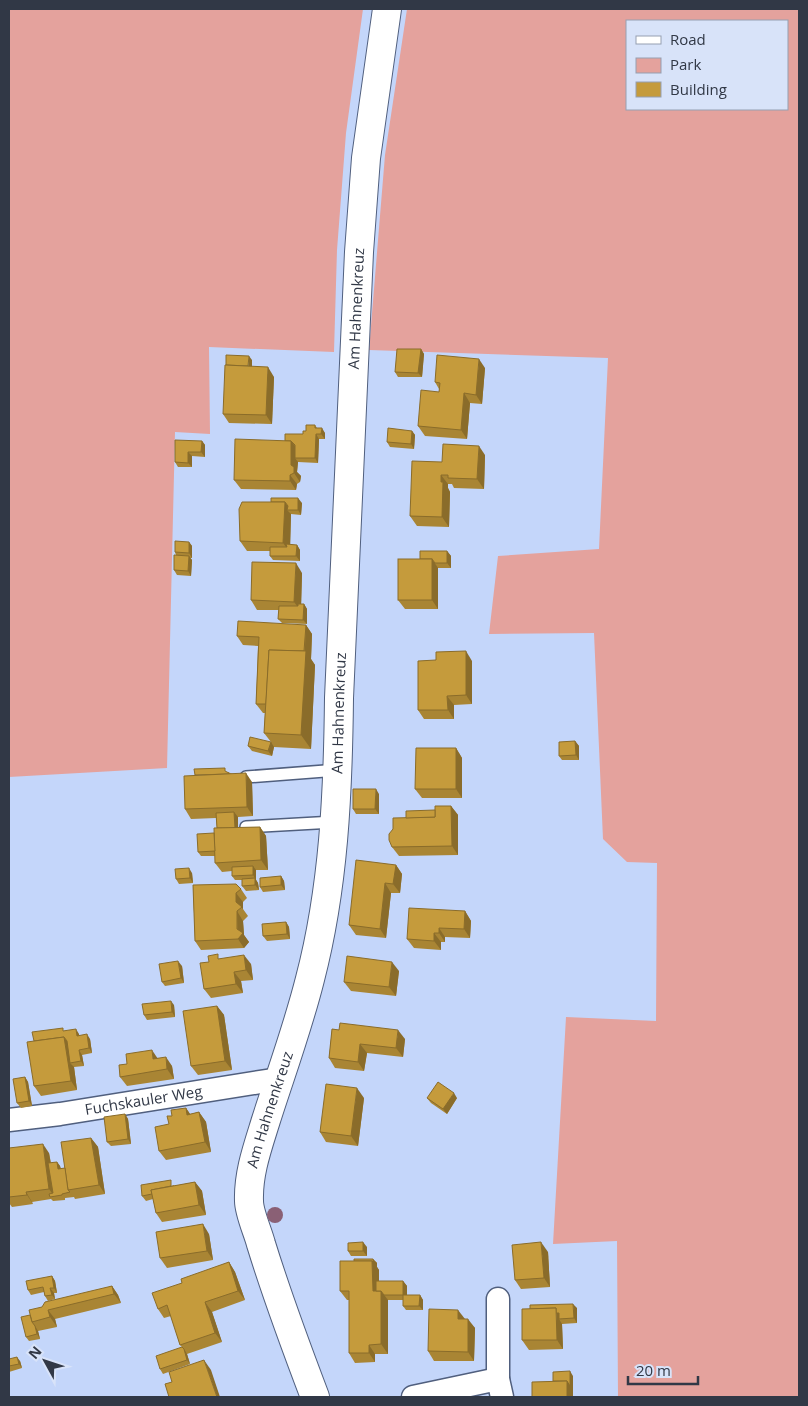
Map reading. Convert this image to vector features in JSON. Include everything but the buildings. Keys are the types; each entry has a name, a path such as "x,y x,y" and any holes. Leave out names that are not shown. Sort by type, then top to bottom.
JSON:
{"street":[{"name":"Am Hahnenkreuz","path":"315,1397 283,1312 249,1202 253,1162 311,978 324,916 335,822 359,252 366,158 387,9"},
{"name":"Fuchskauler Weg","path":"9,1120 60,1114 279,1079"},
{"path":"413,1397 500,1388 498,1299"}],"lane":[{"path":"246,777 338,770"},
{"path":"246,827 335,822"}],"green space":[{"path":"9,9 363,9 346,133 337,250 334,352 209,347 210,434 175,432 167,768 9,777"},
{"path":"407,9 799,9 799,1397 618,1397 617,1241 553,1244 566,1017 656,1021 657,863 627,862 603,839 594,633 489,634 498,556 599,549 608,358 369,350 385,155"}]}
